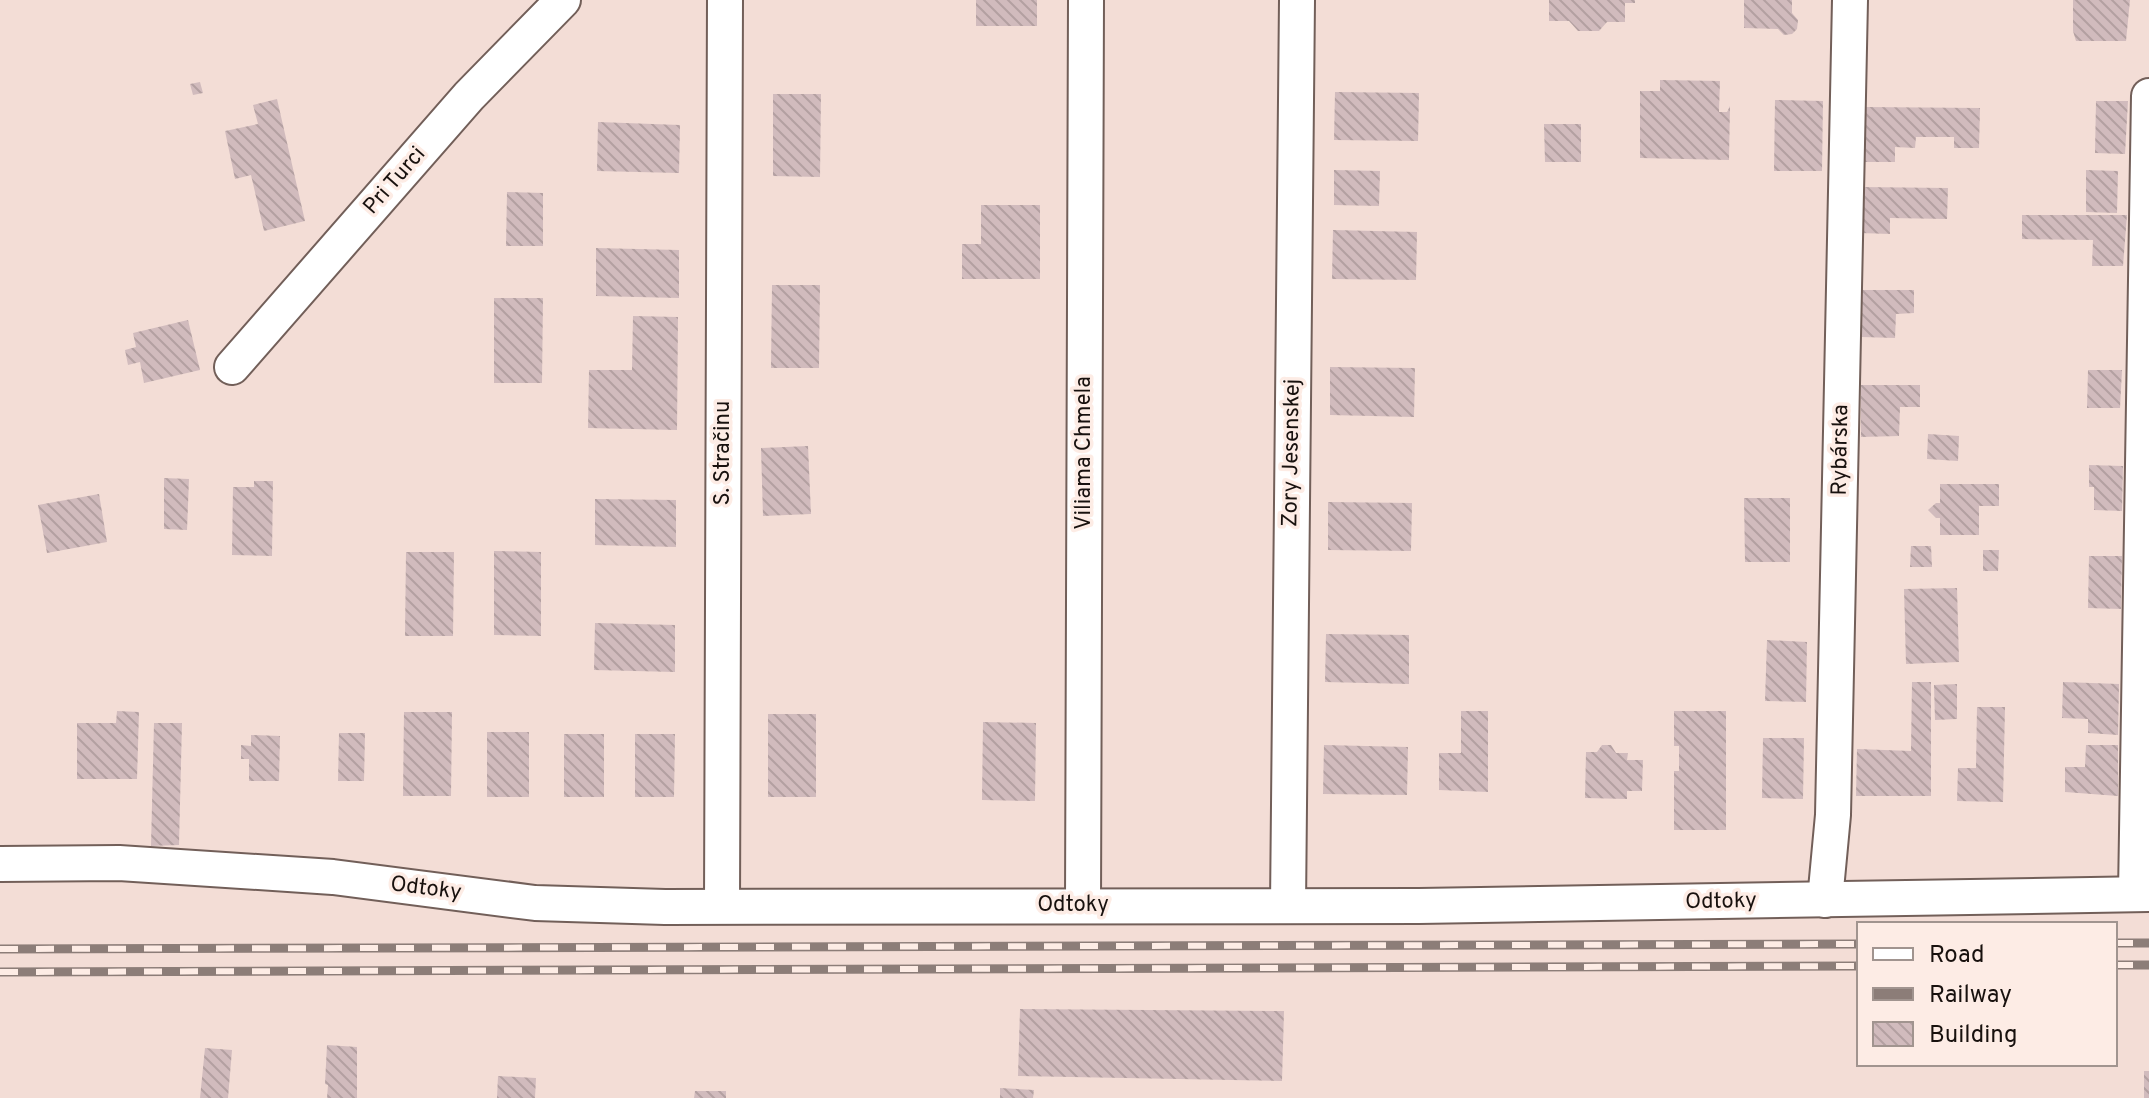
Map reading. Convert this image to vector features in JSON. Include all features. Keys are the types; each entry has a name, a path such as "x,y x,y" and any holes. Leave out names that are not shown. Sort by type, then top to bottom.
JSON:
{"street":[{"name":"Pri Turci","path":"232,367 469,96 563,0"},
{"name":"S. Stračinu","path":"722,906 725,0"},
{"name":"Viliama Chmela","path":"1083,905 1086,0"},
{"name":"Zory Jesenskej","path":"1288,906 1297,0"},
{"name":"Rybárska","path":"1825,900 1833,815 1850,0"},
{"path":"2142,894 2149,96"},
{"name":"Odtoky","path":"0,864 119,863 333,877 535,903 665,907 1288,906 2142,894"}],"building":[{"path":"976,0 1037,0 1037,26 976,26"},
{"path":"1549,0 1635,0 1635,3 1625,3 1625,22 1607,22 1599,31 1578,31 1569,21 1549,21"},
{"path":"1744,0 1792,0 1792,13 1798,20 1797,29 1792,34 1784,35 1778,29 1744,28"},
{"path":"2073,0 2130,0 2126,41 2076,41"},
{"path":"1660,80 1720,81 1719,112 1727,112 1730,106 1729,160 1640,158 1640,91 1660,91"},
{"path":"200,82 203,93 193,95 190,84"},
{"path":"1335,92 1419,93 1418,141 1334,140"},
{"path":"773,94 821,94 820,177 773,176"},
{"path":"277,99 305,221 264,231 251,175 235,179 225,131 258,124 253,105"},
{"path":"1775,100 1823,101 1822,171 1774,171"},
{"path":"2096,101 2128,101 2125,154 2095,153"},
{"path":"1866,107 1980,108 1979,148 1954,148 1954,137 1916,137 1915,148 1895,147 1895,162 1865,162"},
{"path":"598,122 680,125 679,173 597,171"},
{"path":"1544,124 1581,124 1581,162 1545,162"},
{"path":"1334,170 1380,171 1379,206 1334,205"},
{"path":"2086,170 2118,171 2117,213 2086,212"},
{"path":"1860,187 1948,188 1947,219 1890,218 1890,234 1860,233"},
{"path":"507,192 543,193 543,246 506,246"},
{"path":"981,205 1040,205 1040,279 962,279 962,244 981,244"},
{"path":"2022,215 2127,215 2123,266 2092,266 2093,240 2022,239"},
{"path":"1333,230 1417,232 1416,280 1332,279"},
{"path":"596,248 679,250 679,298 596,296"},
{"path":"772,285 820,285 819,368 771,368"},
{"path":"1862,290 1914,290 1914,313 1896,314 1895,338 1862,337"},
{"path":"494,298 543,298 542,383 494,383"},
{"path":"633,316 678,317 677,430 588,428 589,370 632,370"},
{"path":"188,320 200,370 144,383 140,362 128,365 125,350 136,347 133,333"},
{"path":"1330,367 1415,368 1414,417 1330,415"},
{"path":"2088,370 2122,370 2120,408 2087,408"},
{"path":"1861,385 1920,385 1920,407 1900,407 1899,436 1861,437"},
{"path":"1928,434 1959,436 1958,461 1927,459"},
{"path":"808,446 811,514 763,516 761,448"},
{"path":"2089,465 2123,466 2122,511 2094,510 2094,487 2089,487"},
{"path":"164,478 189,479 187,530 164,529"},
{"path":"254,481 273,481 272,556 232,555 233,487 254,487"},
{"path":"1940,484 1999,484 1999,506 1979,506 1979,535 1940,535 1940,518 1928,510 1940,503"},
{"path":"99,494 107,542 47,553 38,505"},
{"path":"1744,498 1790,498 1790,562 1745,562"},
{"path":"595,499 676,500 676,547 595,545"},
{"path":"1328,502 1412,503 1411,551 1328,550"},
{"path":"1911,546 1931,546 1932,567 1910,567"},
{"path":"1983,550 1999,550 1998,571 1983,571"},
{"path":"494,551 541,552 541,636 494,635"},
{"path":"406,552 454,552 453,636 405,636"},
{"path":"2089,556 2122,556 2121,609 2088,608"},
{"path":"1957,588 1959,662 1906,664 1904,589"},
{"path":"595,623 675,625 675,672 594,670"},
{"path":"1326,634 1409,635 1409,684 1325,682"},
{"path":"1767,640 1807,642 1806,702 1765,701"},
{"path":"1912,682 1931,682 1931,796 1856,796 1857,749 1911,751"},
{"path":"2063,682 2119,684 2118,735 2088,733 2088,719 2062,718"},
{"path":"1957,684 1957,719 1935,720 1934,685"},
{"path":"1977,707 2005,707 2003,802 1957,801 1958,768 1976,768"},
{"path":"117,711 139,712 137,779 77,779 77,723 116,723"},
{"path":"1461,711 1488,711 1488,792 1439,790 1439,753 1461,753"},
{"path":"1674,711 1726,711 1726,830 1674,830 1674,771 1679,771 1679,746 1674,746"},
{"path":"404,712 452,712 451,796 403,796"},
{"path":"768,714 816,714 816,797 768,797"},
{"path":"983,722 1036,723 1035,801 982,800"},
{"path":"154,723 182,723 179,845 151,846"},
{"path":"487,732 529,732 529,797 487,797"},
{"path":"339,733 365,733 364,781 338,781"},
{"path":"564,734 604,734 604,797 564,797"},
{"path":"635,734 675,734 674,797 635,797"},
{"path":"251,735 280,736 279,781 249,781 249,759 241,759 241,745 251,746"},
{"path":"1763,738 1804,738 1803,799 1762,798"},
{"path":"1324,745 1408,747 1407,795 1323,794"},
{"path":"1602,745 1611,745 1616,753 1628,753 1627,760 1643,760 1642,791 1627,791 1627,799 1585,798 1586,752 1597,752"},
{"path":"2086,745 2118,745 2118,796 2065,792 2065,767 2085,767"},
{"path":"1020,1009 1284,1011 1282,1081 1018,1076"},
{"path":"327,1045 357,1047 357,1098 327,1098"},
{"path":"205,1048 232,1050 228,1098 200,1098"},
{"path":"2144,1071 2149,1071 2149,1098 2144,1098"},
{"path":"498,1076 536,1078 535,1098 497,1098"},
{"path":"1000,1088 1034,1090 1033,1098 1000,1098"},
{"path":"695,1091 726,1091 726,1098 694,1098"}],"railway":[{"path":"2117,943 2149,943"},
{"path":"0,949 1857,944"},
{"path":"2117,965 2149,965"},
{"path":"0,972 1857,966"}]}
